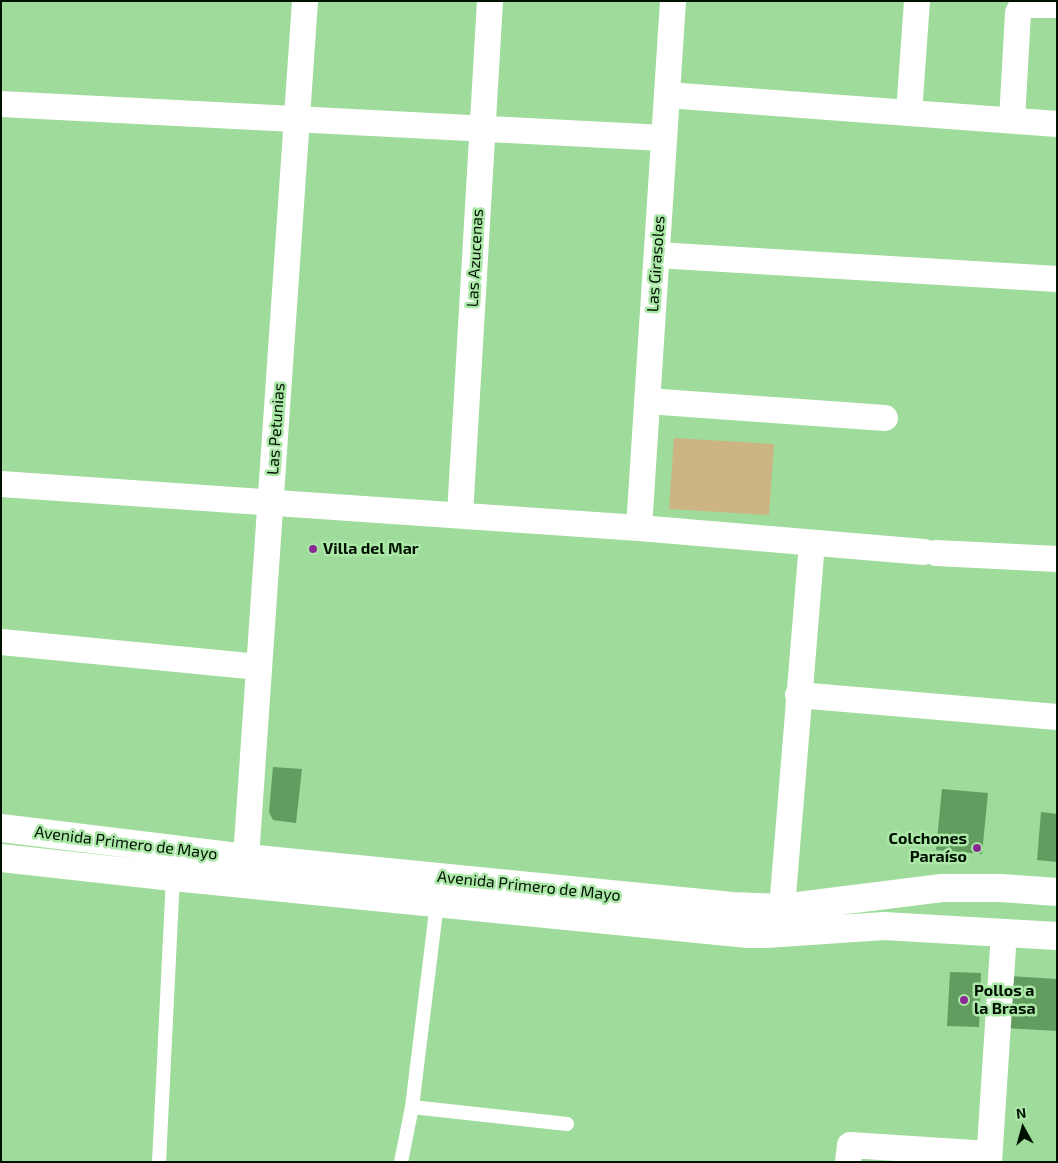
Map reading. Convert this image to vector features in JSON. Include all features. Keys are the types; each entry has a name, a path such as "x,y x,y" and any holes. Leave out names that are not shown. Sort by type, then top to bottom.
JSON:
{"street":[{"name":"Las Petunias","path":"246,858 305,1"},
{"name":"Las Azucenas","path":"460,515 490,1"},
{"name":"Las Girasoles","path":"639,528 673,1"},
{"path":"910,113 917,1"},
{"path":"1012,120 1018,13 1026,5 1057,5"},
{"path":"668,95 1057,124"},
{"path":"1,104 664,138"},
{"path":"657,255 1057,279"},
{"path":"647,401 885,418"},
{"path":"1,484 460,515 930,552 1057,560"},
{"path":"782,908 812,542"},
{"path":"1,642 259,668"},
{"path":"798,695 1057,717"},
{"name":"Avenida Primero de Mayo","path":"1,828 246,858 732,906 782,908 942,888 1001,888 1057,892"},
{"name":"Avenida Primero de Mayo","path":"1,858 437,904 748,934 884,926 1057,936"},
{"path":"848,1162 850,1145 989,1158 1004,932"}],"lane":[{"path":"158,1162 173,877"},
{"path":"401,1162 412,1107 437,904"},
{"path":"412,1107 567,1124"}],"shaded area":[{"path":"674,438 774,444 769,515 669,509"}],"building":[{"path":"273,767 302,769 296,823 273,820 269,812"},
{"path":"942,789 988,793 982,854 936,850"},
{"path":"1041,812 1057,814 1057,862 1037,860"},
{"name":"Pollos a la Brasa","path":"950,972 981,973 979,1027 947,1026"},
{"path":"1009,976 1057,979 1057,1031 1005,1028"}],"place":[{"name":"Villa del Mar","path":"313,549"},
{"name":"Colchones Paraíso","path":"977,848"},
{"name":"Pollos a la Brasa","path":"964,1000"}]}
